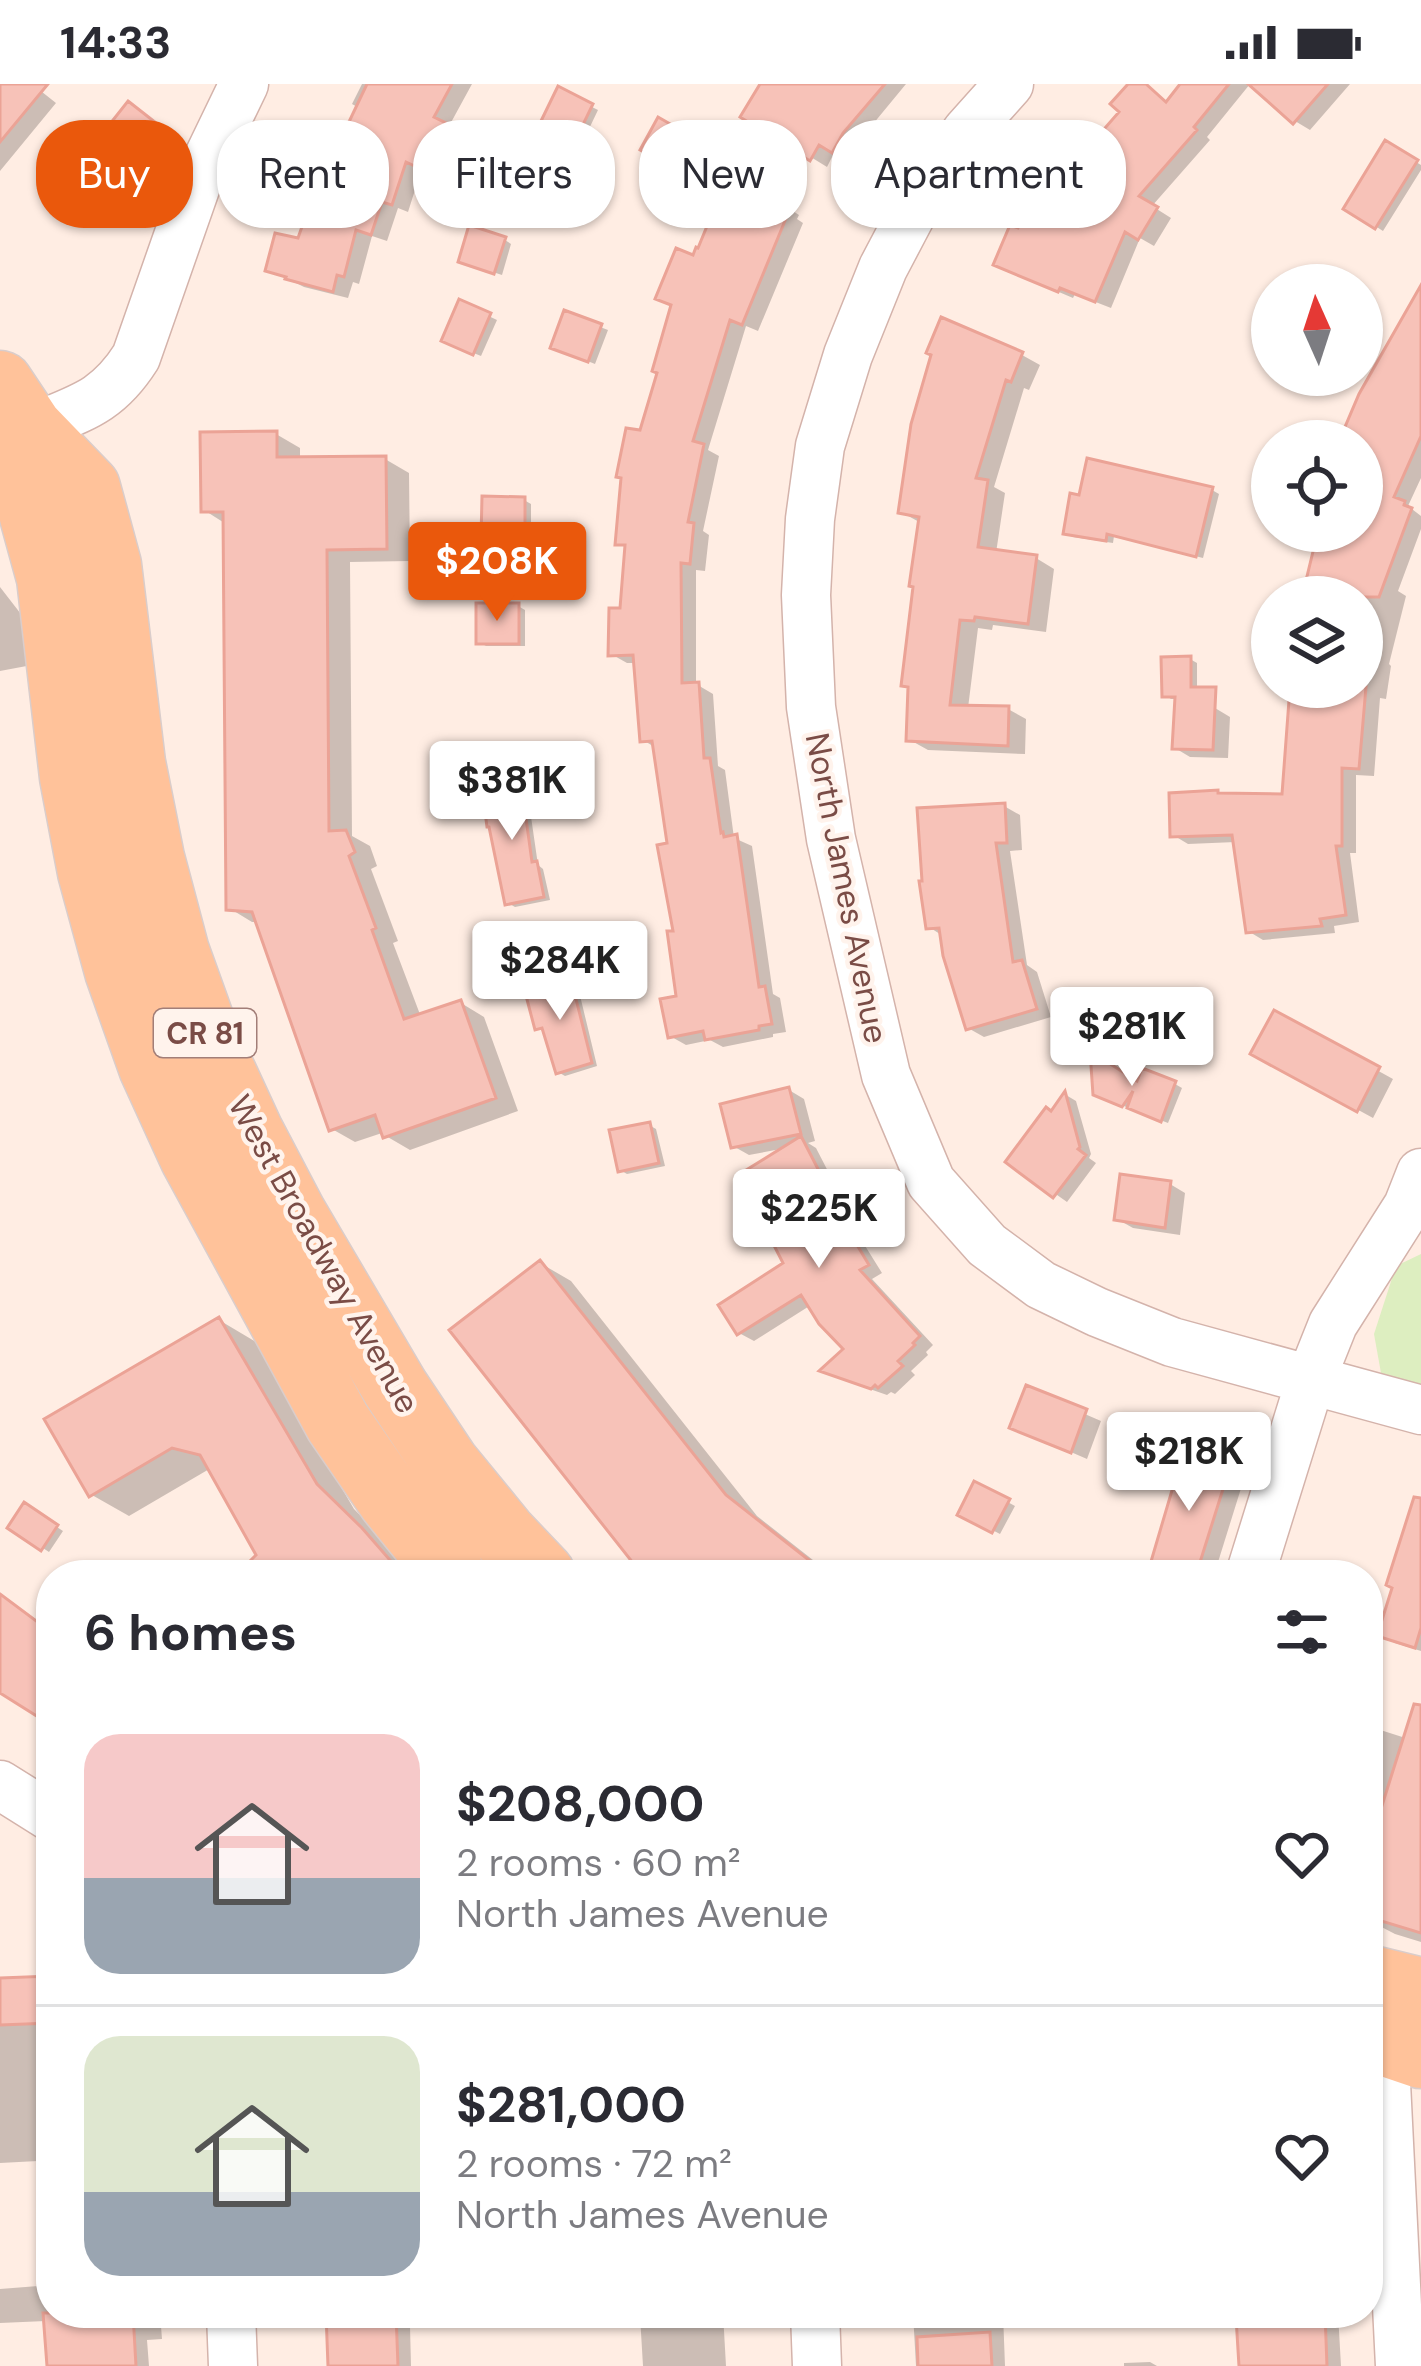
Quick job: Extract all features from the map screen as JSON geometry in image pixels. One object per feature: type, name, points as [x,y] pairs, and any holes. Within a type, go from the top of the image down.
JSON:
[{"type":"main road","name":"West Broadway Avenue","points":[[15,406],[30,505],[50,578],[83,834],[118,971],[145,1048],[193,1157],[338,1423],[440,1560]]},
{"type":"main road","name":"West Broadway Avenue","points":[[15,406],[87,488],[108,565],[132,763],[151,858],[176,952],[208,1041],[293,1214],[396,1389],[446,1464],[528,1560]]},
{"type":"main road","points":[[1383,2003],[1401,2033]]},
{"type":"street","points":[[15,406],[103,398],[122,379],[136,356],[199,177],[244,84]]},
{"type":"street","name":"North James Avenue","points":[[1009,84],[924,190],[883,268],[848,355],[820,446],[810,519],[806,596],[811,707],[831,839],[886,1075],[932,1182],[987,1245],[1041,1285],[1172,1342],[1421,1410]]},
{"type":"street","points":[[1255,1560],[1333,1324],[1417,1196]]},
{"type":"street","points":[[0,1785],[36,1808]]},
{"type":"street","points":[[1400,2366],[1386,2083],[1401,2033]]},
{"type":"street","points":[[232,2328],[233,2366]]},
{"type":"street","points":[[816,2328],[817,2366]]},
{"type":"green space","points":[[1421,1254],[1421,1385],[1381,1373],[1374,1334],[1396,1266]]},
{"type":"building","points":[[0,84],[48,84],[0,142]]},
{"type":"building","points":[[367,84],[452,84],[434,117],[440,120],[413,120],[413,165],[406,162],[392,205],[389,120],[350,120]]},
{"type":"building","points":[[760,84],[885,84],[854,120],[831,120],[831,152],[819,145],[810,161],[807,120],[740,117]]},
{"type":"building","points":[[1128,84],[1146,84],[1166,102],[1180,84],[1229,84],[1194,127],[1197,130],[1139,196],[1158,207],[1138,240],[1125,232],[1095,302],[993,265],[1009,228],[1126,228],[1126,120],[1112,120],[1119,112],[1110,104]]},
{"type":"building","points":[[1248,84],[1328,84],[1293,124]]},
{"type":"building","points":[[558,86],[593,104],[585,120],[541,120]]},
{"type":"building","points":[[128,101],[152,120],[113,120]]},
{"type":"building","points":[[1385,140],[1418,160],[1375,229],[1343,209]]},
{"type":"building","points":[[302,228],[373,228],[371,235],[356,230],[344,277],[337,275],[333,292],[265,271],[275,233],[298,238]]},
{"type":"building","points":[[468,228],[506,237],[494,274],[458,262]]},
{"type":"building","points":[[706,228],[782,228],[742,325],[730,320],[693,441],[704,444],[688,522],[694,523],[690,564],[681,563],[682,683],[699,682],[704,758],[710,758],[721,833],[724,837],[737,834],[759,987],[765,986],[772,1024],[705,1040],[703,1031],[668,1038],[660,999],[676,996],[667,931],[673,931],[657,845],[667,843],[652,741],[640,742],[633,655],[608,656],[609,608],[620,608],[625,545],[615,545],[621,478],[616,477],[626,428],[640,430],[657,373],[652,371],[671,305],[655,299],[676,248],[693,255]]},
{"type":"building","points":[[1421,285],[1421,436],[1394,497],[1412,508],[1383,586],[1383,576],[1307,576],[1313,552],[1383,552],[1383,420],[1348,420],[1358,396],[1383,396],[1383,352]]},
{"type":"building","points":[[459,299],[491,313],[473,355],[441,341]]},
{"type":"building","points":[[564,310],[602,324],[588,362],[550,348]]},
{"type":"building","points":[[941,317],[1023,352],[1011,382],[1006,380],[976,478],[988,480],[978,547],[1037,555],[1028,624],[975,617],[974,621],[960,620],[950,705],[1009,706],[1008,746],[906,741],[908,687],[901,686],[919,517],[898,513],[911,424],[931,355],[926,353]]},
{"type":"building","points":[[277,431],[277,457],[386,456],[387,549],[327,550],[329,831],[346,830],[355,852],[349,856],[404,1019],[461,1000],[496,1098],[383,1138],[375,1115],[329,1131],[252,912],[226,910],[223,512],[201,512],[200,432]]},
{"type":"building","points":[[1087,458],[1213,487],[1196,557],[1107,534],[1106,541],[1063,534],[1070,493],[1079,495]]},
{"type":"building","points":[[482,496],[525,497],[525,540],[481,539]]},
{"type":"building","points":[[476,603],[519,603],[519,644],[476,644]]},
{"type":"building","points":[[1191,656],[1191,687],[1216,687],[1213,750],[1172,749],[1175,697],[1162,697],[1161,657]]},
{"type":"building","points":[[1288,708],[1364,708],[1359,769],[1342,768],[1342,846],[1336,846],[1346,915],[1320,919],[1322,926],[1246,933],[1232,835],[1170,837],[1169,793],[1282,794]]},
{"type":"building","points":[[521,782],[532,862],[537,861],[544,897],[505,905],[482,788]]},
{"type":"building","points":[[1005,803],[1007,843],[996,843],[1013,962],[1022,960],[1037,1009],[966,1030],[939,928],[926,929],[917,808]]},
{"type":"building","points":[[570,975],[592,1063],[556,1074],[542,1028],[535,1030],[524,988]]},
{"type":"building","points":[[1274,1010],[1380,1067],[1357,1112],[1250,1054]]},
{"type":"building","points":[[1090,1051],[1137,1081],[1142,1068],[1176,1081],[1161,1122],[1127,1108],[1133,1091],[1122,1107],[1093,1095]]},
{"type":"building","points":[[789,1087],[801,1134],[731,1148],[720,1104]]},
{"type":"building","points":[[1065,1091],[1078,1149],[1086,1155],[1053,1198],[1005,1162],[1046,1107],[1051,1111]]},
{"type":"building","points":[[650,1122],[659,1163],[618,1172],[609,1130]]},
{"type":"building","points":[[801,1136],[832,1203],[869,1265],[860,1270],[920,1336],[898,1361],[903,1366],[878,1388],[819,1371],[843,1349],[801,1295],[737,1335],[718,1305],[783,1263],[738,1175]]},
{"type":"building","points":[[1120,1174],[1171,1181],[1165,1228],[1114,1220]]},
{"type":"building","points":[[540,1260],[726,1495],[809,1560],[631,1560],[449,1330]]},
{"type":"building","points":[[219,1317],[317,1484],[390,1560],[251,1560],[256,1555],[200,1455],[172,1448],[89,1497],[44,1419]]},
{"type":"building","points":[[1026,1385],[1087,1409],[1071,1453],[1009,1428]]},
{"type":"building","points":[[1186,1443],[1216,1452],[1212,1465],[1229,1470],[1201,1560],[1151,1560]]},
{"type":"building","points":[[974,1481],[1010,1499],[992,1533],[957,1515]]},
{"type":"building","points":[[1414,1497],[1421,1498],[1421,1628],[1415,1648],[1383,1638],[1383,1617],[1392,1588],[1386,1585]]},
{"type":"building","points":[[24,1502],[58,1525],[41,1551],[7,1528]]},
{"type":"building","points":[[0,1594],[36,1621],[36,1716],[0,1693]]},
{"type":"building","points":[[1414,1704],[1421,1705],[1421,1933],[1383,1922],[1383,1802]]},
{"type":"building","points":[[36,1977],[36,2024],[0,2025],[0,1978]]},
{"type":"building","points":[[44,2328],[134,2328],[136,2366],[47,2366]]},
{"type":"building","points":[[327,2328],[397,2328],[398,2366],[328,2366]]},
{"type":"building","points":[[1237,2328],[1326,2328],[1327,2366],[1239,2366]]},
{"type":"building","points":[[990,2332],[992,2366],[918,2366],[917,2337]]}]
